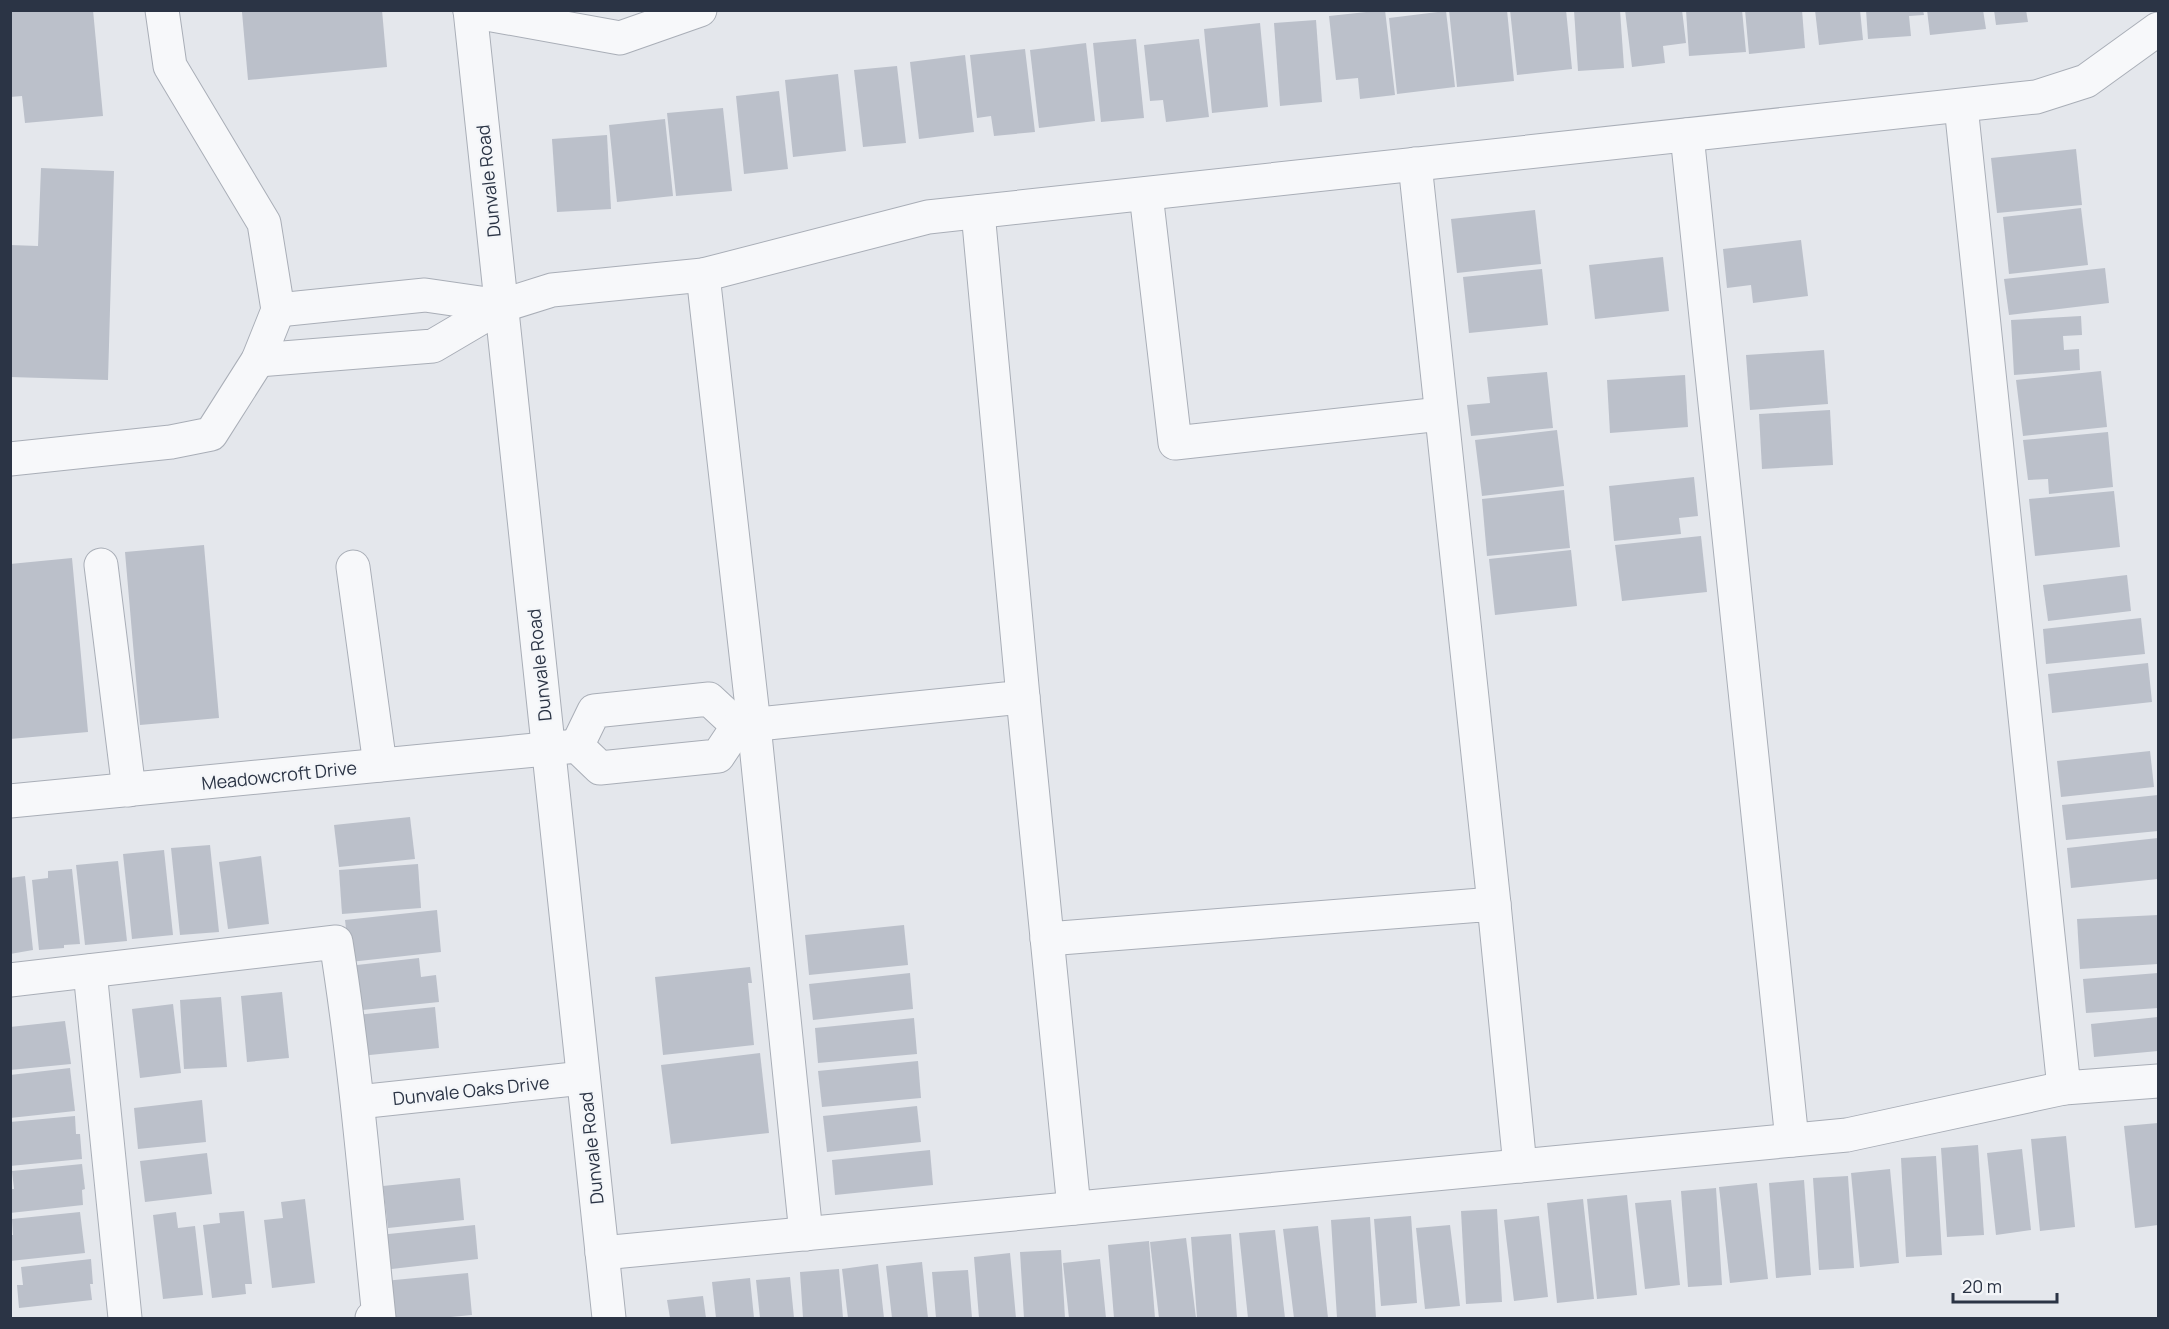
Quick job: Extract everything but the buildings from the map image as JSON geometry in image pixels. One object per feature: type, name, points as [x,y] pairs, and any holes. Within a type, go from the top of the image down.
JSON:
[{"type":"street","points":[[10,459],[171,442],[211,434],[258,360],[278,310],[264,223],[170,66],[162,10]]},
{"type":"street","points":[[470,11],[620,38],[693,12]]},
{"type":"street","name":"Dunvale Road","points":[[470,11],[501,306],[563,748],[584,1077],[609,1318]]},
{"type":"street","points":[[258,360],[433,346],[501,306],[552,290],[703,275],[928,217],[2036,97],[2086,81],[2158,29]]},
{"type":"street","points":[[1961,106],[2064,1088]]},
{"type":"street","points":[[1687,135],[1792,1140]]},
{"type":"street","points":[[1415,164],[1520,1166]]},
{"type":"street","points":[[1146,194],[1175,443],[1442,414]]},
{"type":"street","points":[[978,212],[1074,1209]]},
{"type":"street","points":[[703,275],[746,725],[806,1234]]},
{"type":"street","points":[[278,310],[425,295],[501,306]]},
{"type":"street","points":[[101,565],[129,790]]},
{"type":"street","points":[[353,567],[380,765]]},
{"type":"street","points":[[746,725],[718,756],[600,768],[563,748],[594,711],[709,699],[746,725],[1023,697]]},
{"type":"street","name":"Meadowcroft Drive","points":[[10,801],[563,748]]},
{"type":"street","points":[[1047,939],[1494,904]]},
{"type":"street","points":[[10,980],[336,942],[358,1102],[379,1318],[372,1318]]},
{"type":"street","points":[[90,971],[125,1318]]},
{"type":"street","name":"Dunvale Oaks Drive","points":[[358,1102],[584,1077]]},
{"type":"street","points":[[602,1253],[1847,1135],[2064,1088],[2158,1081]]}]
